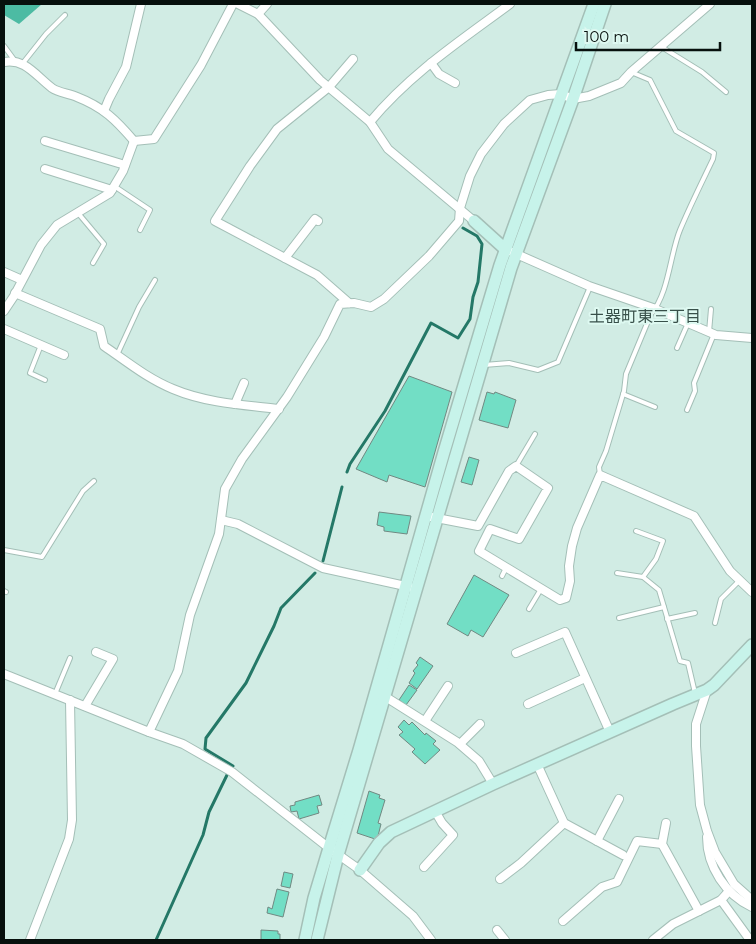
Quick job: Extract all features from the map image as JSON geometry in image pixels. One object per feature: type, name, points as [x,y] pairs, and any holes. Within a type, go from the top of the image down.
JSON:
[{"type":"street","points":[[104,111],[126,67],[141,4]]},
{"type":"street","points":[[134,141],[154,139],[200,64],[233,4]]},
{"type":"street","points":[[238,4],[258,14],[320,80],[370,122],[388,149],[460,208],[506,249],[590,286],[656,309],[712,333],[752,338]]},
{"type":"street","points":[[258,14],[267,4]]},
{"type":"street","points":[[370,122],[386,104],[431,62],[510,4]]},
{"type":"street","points":[[304,940],[314,898],[333,851],[412,588],[506,249],[594,4]]},
{"type":"street","points":[[432,517],[517,254],[605,4]]},
{"type":"street","points":[[149,732],[178,671],[190,615],[219,534],[225,489],[242,459],[279,409],[324,337],[340,304],[371,307],[384,299],[429,256],[459,221],[460,208],[470,176],[480,154],[504,124],[530,100],[561,94],[573,99],[602,92],[621,83],[660,46],[710,4]]},
{"type":"street","points":[[349,304],[317,275],[216,221],[250,166],[277,129],[329,87],[353,59]]},
{"type":"street","points":[[4,62],[19,62],[54,89],[77,97],[104,111],[134,141]]},
{"type":"street","points":[[431,62],[439,74],[455,83]]},
{"type":"street","points":[[45,141],[125,165]]},
{"type":"street","points":[[4,311],[41,246],[57,225],[110,194],[125,165],[134,141]]},
{"type":"street","points":[[45,169],[113,188]]},
{"type":"street","points":[[284,258],[315,219],[318,221]]},
{"type":"street","points":[[4,272],[22,280]]},
{"type":"street","points":[[15,294],[100,329],[104,346],[173,390],[210,400],[279,409]]},
{"type":"street","points":[[4,328],[64,355]]},
{"type":"street","points":[[235,404],[244,383]]},
{"type":"street","points":[[432,517],[490,529],[519,539],[548,488],[516,466],[509,471],[478,526]]},
{"type":"street","points":[[490,529],[479,551],[560,600],[566,598],[570,581],[568,566],[572,546],[577,528],[600,475],[694,516],[730,571],[752,592]]},
{"type":"street","points":[[221,520],[238,524],[324,568],[412,588]]},
{"type":"street","points":[[516,653],[565,632],[610,732]]},
{"type":"street","points":[[360,870],[379,843],[391,832],[537,764],[707,690],[714,685],[752,644]]},
{"type":"street","points":[[84,706],[113,659],[96,652]]},
{"type":"street","points":[[4,674],[149,732],[184,744],[215,761],[360,870],[413,916],[431,940]]},
{"type":"street","points":[[528,704],[585,678]]},
{"type":"street","points":[[425,721],[448,686]]},
{"type":"street","points":[[707,690],[696,724],[700,805],[715,852],[734,884],[752,900]]},
{"type":"street","points":[[380,693],[460,744],[479,761],[493,784]]},
{"type":"street","points":[[30,940],[69,839],[72,820],[70,700]]},
{"type":"street","points":[[460,744],[480,724]]},
{"type":"street","points":[[537,764],[564,822],[623,855]]},
{"type":"street","points":[[597,841],[619,799]]},
{"type":"street","points":[[424,868],[452,835],[435,811]]},
{"type":"street","points":[[500,879],[521,863],[564,822]]},
{"type":"street","points":[[666,823],[662,844],[698,912]]},
{"type":"street","points":[[707,831],[707,846],[714,868],[722,884],[733,896],[752,907]]},
{"type":"street","points":[[563,921],[602,887],[617,882],[637,841],[662,844]]},
{"type":"street","points":[[317,940],[333,851]]},
{"type":"street","points":[[653,940],[673,924],[721,900],[729,891]]},
{"type":"street","points":[[721,900],[750,940]]},
{"type":"street","points":[[497,930],[506,940]]},
{"type":"lane","points":[[4,46],[19,62],[65,15]]},
{"type":"lane","points":[[660,46],[702,72],[726,92]]},
{"type":"lane","points":[[600,475],[599,467],[606,451],[623,394],[626,374],[651,314],[656,309],[679,231],[714,159],[714,153],[676,131],[650,80],[631,72]]},
{"type":"lane","points":[[113,188],[150,210],[140,230]]},
{"type":"lane","points":[[78,213],[104,244],[93,263]]},
{"type":"lane","points":[[117,355],[139,307],[155,280]]},
{"type":"lane","points":[[482,365],[509,364],[538,370],[558,362],[590,286]]},
{"type":"lane","points":[[687,410],[694,391],[694,383],[712,333],[711,309]]},
{"type":"lane","points":[[677,348],[688,322]]},
{"type":"lane","points":[[42,345],[30,373],[44,380]]},
{"type":"lane","points":[[623,394],[655,407]]},
{"type":"lane","points":[[516,466],[535,434]]},
{"type":"lane","points":[[4,550],[42,557],[83,492],[94,481]]},
{"type":"lane","points":[[636,531],[663,541],[656,559],[643,577]]},
{"type":"lane","points":[[502,576],[506,568]]},
{"type":"lane","points":[[617,573],[643,577],[659,590],[680,661],[688,663],[696,695]]},
{"type":"lane","points":[[715,623],[721,599],[739,581]]},
{"type":"lane","points":[[529,609],[541,589]]},
{"type":"lane","points":[[619,618],[664,607]]},
{"type":"lane","points":[[668,619],[695,613]]},
{"type":"lane","points":[[55,694],[70,658]]},
{"type":"lane","points":[[59,664],[66,667]]},
{"type":"green space","points":[[4,4],[42,4],[19,24],[4,15]]},
{"type":"building","points":[[409,376],[452,392],[425,487],[389,475],[387,482],[356,469]]},
{"type":"building","points":[[487,392],[494,394],[495,392],[516,400],[508,428],[479,420]]},
{"type":"building","points":[[469,457],[479,460],[472,485],[461,482]]},
{"type":"building","points":[[379,512],[411,516],[407,534],[384,531],[384,527],[377,525]]},
{"type":"building","points":[[474,575],[509,595],[483,637],[471,630],[468,636],[447,624]]},
{"type":"building","points":[[420,657],[433,666],[417,689],[409,683],[415,673],[413,671],[418,665],[416,663]]},
{"type":"building","points":[[409,685],[417,690],[406,705],[399,700]]},
{"type":"building","points":[[404,720],[409,725],[412,722],[425,735],[426,733],[436,741],[433,744],[440,750],[425,764],[412,752],[415,749],[399,735],[403,732],[398,727]]},
{"type":"building","points":[[369,791],[380,795],[379,798],[385,800],[378,823],[381,824],[378,836],[375,839],[357,833]]},
{"type":"building","points":[[319,795],[322,805],[317,806],[319,813],[299,819],[297,811],[291,812],[290,806],[295,805],[295,802]]},
{"type":"building","points":[[284,872],[293,874],[290,888],[281,886]]},
{"type":"building","points":[[277,889],[289,892],[283,917],[267,913],[268,907],[272,909]]},
{"type":"building","points":[[261,930],[278,931],[280,940],[261,940]]},
{"type":"waterway","points":[[347,472],[350,464],[385,411],[431,323],[458,338],[470,319],[473,297],[478,282],[482,244],[477,236],[463,228]]},
{"type":"waterway","points":[[323,561],[342,487]]},
{"type":"waterway","points":[[233,766],[205,749],[206,738],[246,683],[281,608],[315,573]]},
{"type":"waterway","points":[[156,940],[203,835],[209,812],[227,775]]},
{"type":"district","name":"土器町東三丁目","points":[[645,316]]}]
